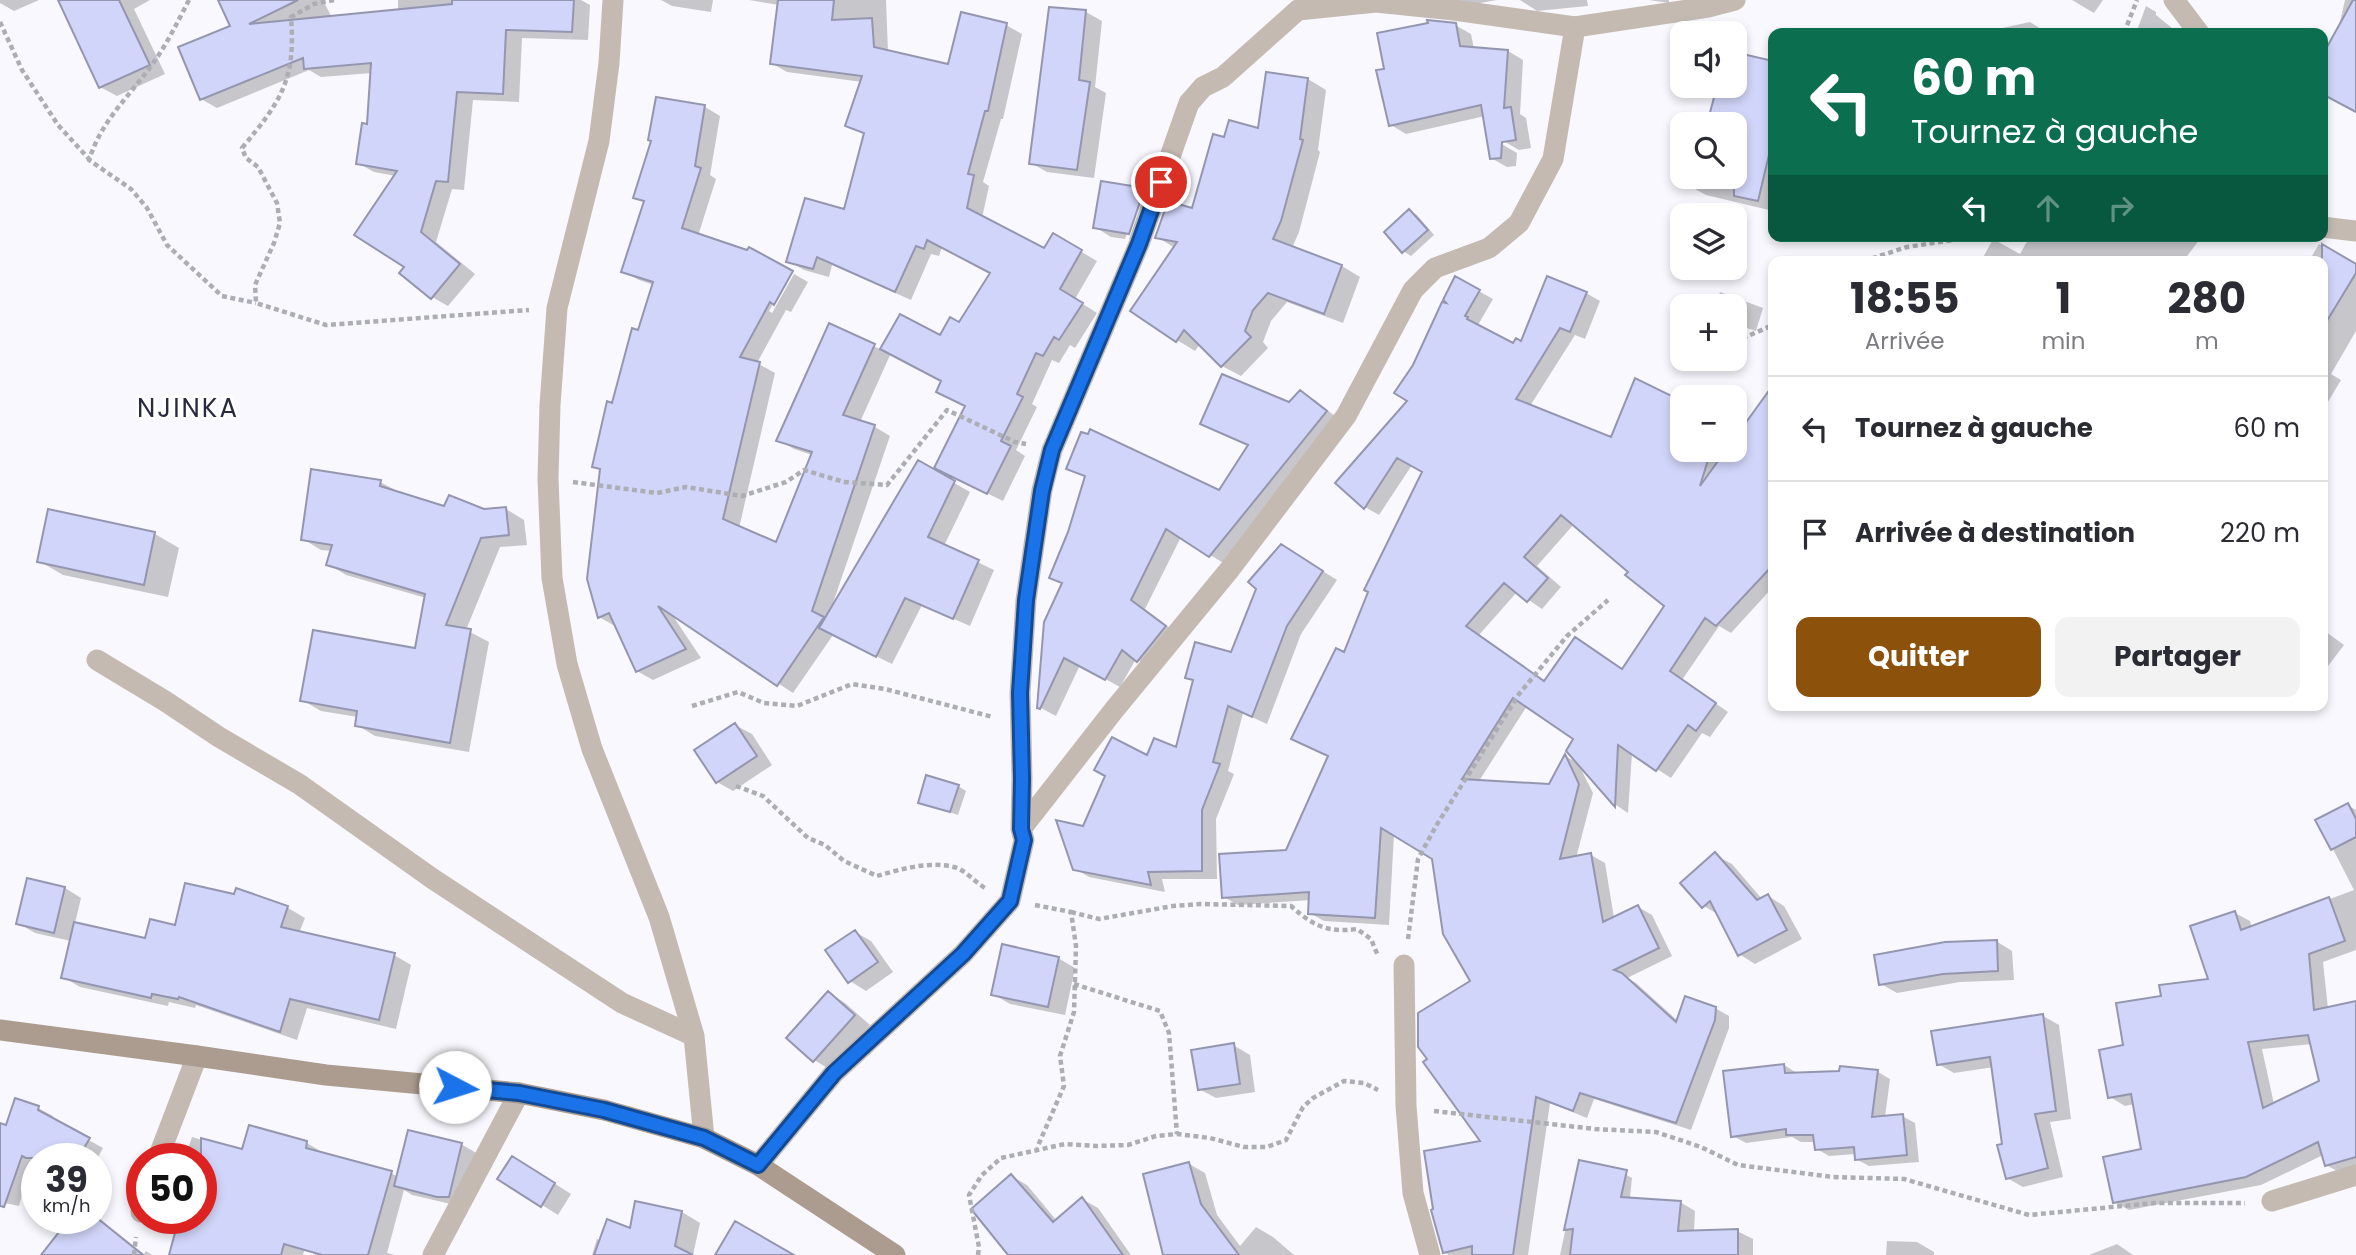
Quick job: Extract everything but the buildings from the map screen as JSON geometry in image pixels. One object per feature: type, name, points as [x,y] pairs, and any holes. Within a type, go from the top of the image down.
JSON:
[{"type":"main road","points":[[0,1030],[326,1075],[519,1093],[604,1110],[704,1138],[758,1165],[895,1255]]},
{"type":"street","points":[[613,0],[609,62],[599,141],[557,308],[548,479],[552,578],[567,664],[592,749],[659,917],[694,1036],[704,1138]]},
{"type":"street","points":[[758,1165],[834,1073],[963,954],[1010,901],[1024,840],[1021,829],[1020,693],[1026,600],[1042,491],[1052,450],[1139,244],[1189,103],[1203,87],[1223,77],[1298,10],[1376,2],[1454,9],[1575,27],[1708,7],[1735,0]]},
{"type":"street","points":[[2174,0],[2195,28]]},
{"type":"street","points":[[1021,829],[1114,709],[1230,569],[1346,416],[1413,290],[1434,268],[1489,248],[1519,223],[1553,159],[1575,27]]},
{"type":"street","points":[[2328,228],[2356,231]]},
{"type":"street","points":[[97,660],[299,784],[433,879],[622,1003],[694,1036]]},
{"type":"street","points":[[1404,965],[1406,1107],[1413,1193],[1430,1255]]},
{"type":"street","points":[[164,1143],[197,1056]]},
{"type":"street","points":[[433,1255],[519,1093]]},
{"type":"street","points":[[2272,1202],[2356,1175]]},
{"type":"path","points":[[89,160],[97,138],[168,41],[188,0]]},
{"type":"path","points":[[256,303],[255,285],[280,223],[277,202],[258,167],[246,158],[242,148],[270,112],[291,70],[291,17],[314,4],[334,0]]},
{"type":"path","points":[[2126,28],[2137,0]]},
{"type":"path","points":[[0,22],[22,70],[58,124],[89,160],[131,189],[146,208],[167,246],[222,296],[256,303],[326,326],[557,308]]},
{"type":"path","points":[[1879,256],[1907,247],[1940,242]]},
{"type":"path","points":[[1747,337],[1768,327]]},
{"type":"path","points":[[548,479],[657,493],[686,487],[742,496],[786,482],[804,470],[844,482],[887,485],[947,410],[1015,442],[1052,450]]},
{"type":"path","points":[[736,786],[763,796],[808,838],[825,845],[844,861],[877,876],[941,865],[959,869],[977,884],[1010,901],[1099,919],[1201,904],[1291,906],[1310,923],[1339,932],[1357,929],[1371,939],[1378,957],[1404,965],[1418,859],[1519,694],[1566,636],[1608,600]]},
{"type":"path","points":[[692,706],[738,692],[764,702],[797,706],[852,684],[885,688],[999,718]]},
{"type":"path","points":[[1036,1149],[1064,1086],[1060,1056],[1074,1012],[1076,946],[1072,912]]},
{"type":"path","points":[[1074,984],[1160,1011],[1170,1033],[1177,1134]]},
{"type":"path","points":[[978,1255],[979,1247],[969,1195],[982,1175],[1001,1158],[1065,1144],[1128,1145],[1156,1136],[1177,1134],[1210,1138],[1244,1147],[1267,1147],[1286,1140],[1303,1107],[1313,1098],[1344,1081],[1364,1083],[1406,1107],[1595,1129],[1656,1132],[1702,1147],[1738,1165],[1833,1177],[1904,1179],[2029,1215],[2154,1203],[2272,1202]]},
{"type":"district","name":"NJINKA","points":[[188,408]]},
{"type":"route","points":[[455,1087],[519,1093],[604,1110],[704,1138],[758,1165],[834,1073],[963,954],[1010,901],[1024,840],[1021,829],[1020,693],[1026,600],[1042,491],[1052,450],[1139,244],[1161,182]]}]
